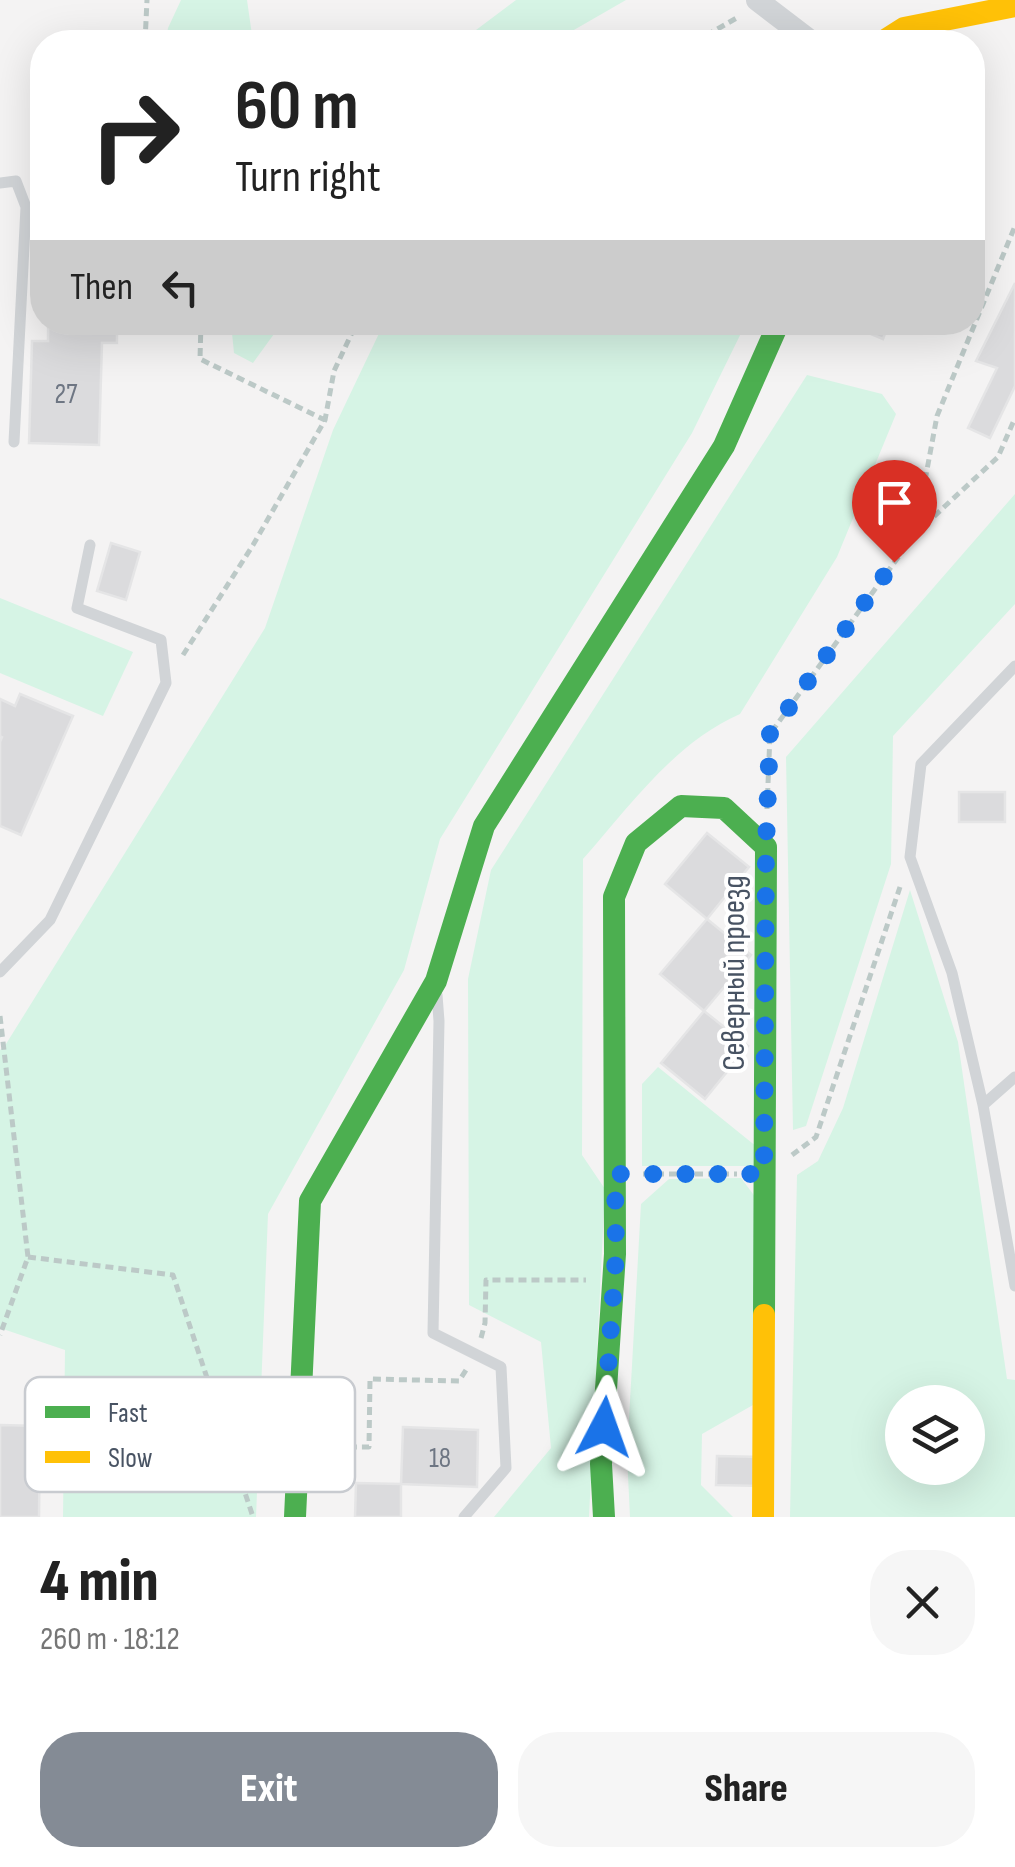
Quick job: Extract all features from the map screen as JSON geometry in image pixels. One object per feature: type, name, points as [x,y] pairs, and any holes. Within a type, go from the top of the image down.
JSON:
[{"type":"street","points":[[760,2],[796,30]]},
{"type":"street","points":[[901,30],[1015,6]]},
{"type":"street","points":[[302,1377],[310,1202],[436,981],[484,826],[724,446],[773,335]]},
{"type":"street","name":"Северный проезд","points":[[604,1517],[602,1464],[614,1280],[614,898],[636,843],[681,806],[724,808],[766,847],[763,1517]]},
{"type":"street","points":[[295,1517],[296,1492]]},
{"type":"lane","points":[[0,183],[16,181],[26,207],[14,442]]},
{"type":"lane","points":[[0,972],[50,920],[166,683],[161,640],[77,608],[90,545]]},
{"type":"lane","points":[[1015,666],[921,764],[910,857],[952,973],[983,1105],[1015,1286]]},
{"type":"lane","points":[[436,981],[440,1022],[433,1332],[501,1367],[506,1468],[464,1517]]},
{"type":"lane","points":[[983,1105],[1015,1077]]},
{"type":"path","points":[[146,30],[147,0]]},
{"type":"path","points":[[714,30],[760,2]]},
{"type":"path","points":[[985,299],[1015,226]]},
{"type":"path","points":[[201,335],[200,359],[324,420]]},
{"type":"path","points":[[166,683],[254,545],[324,420],[334,371],[350,335]]},
{"type":"path","points":[[915,534],[937,416],[970,335]]},
{"type":"path","points":[[766,847],[770,734],[915,534],[998,456],[1015,418]]},
{"type":"path","points":[[615,1174],[764,1174],[816,1138],[910,857]]},
{"type":"path","points":[[0,1016],[28,1257],[0,1335]]},
{"type":"path","points":[[28,1257],[174,1275],[207,1377]]},
{"type":"path","points":[[485,1323],[486,1280],[614,1280]]},
{"type":"path","points":[[355,1447],[368,1447],[370,1379],[459,1381],[477,1355]]},
{"type":"path","points":[[245,1492],[253,1517]]},
{"type":"green space","points":[[181,0],[247,0],[251,30],[168,28]]},
{"type":"green space","points":[[516,0],[626,0],[574,30],[476,30]]},
{"type":"green space","points":[[232,335],[273,335],[253,363],[234,353]]},
{"type":"green space","points":[[378,335],[740,335],[692,433],[440,839],[404,970],[268,1214],[262,1377],[65,1377],[65,1350],[0,1328],[0,1050],[265,628],[333,430]]},
{"type":"green space","points":[[807,375],[882,394],[896,414],[837,557],[740,714],[694,741],[674,759],[583,859],[582,1155],[605,1189],[589,1517],[494,1517],[551,1448],[541,1342],[469,1305],[468,979],[491,870]]},
{"type":"green space","points":[[1015,494],[1015,604],[893,736],[891,864],[806,1126],[793,1130],[786,757]]},
{"type":"green space","points":[[0,598],[133,652],[103,716],[0,673]]},
{"type":"green space","points":[[910,890],[958,1042],[1007,1379],[1015,1380],[1015,1517],[790,1517],[797,1175],[818,1161],[843,1108]]},
{"type":"green space","points":[[658,1067],[757,1147],[758,1166],[642,1166],[642,1084]]},
{"type":"green space","points":[[741,1178],[756,1198],[760,1401],[702,1434],[701,1485],[733,1517],[630,1517],[627,1455],[641,1204],[669,1179]]},
{"type":"green space","points":[[63,1492],[257,1492],[256,1517],[63,1517]]},
{"type":"building","points":[[1015,283],[1015,386],[990,438],[968,428],[997,368],[976,361]]},
{"type":"building","points":[[48,335],[117,335],[117,343],[102,343],[99,445],[29,443],[32,341],[48,341]]},
{"type":"building","points":[[111,543],[140,552],[126,600],[97,591]]},
{"type":"building","points":[[20,694],[73,716],[21,835],[0,826],[0,699],[15,706]]},
{"type":"building","points":[[959,792],[1005,792],[1005,822],[959,822]]},
{"type":"building","points":[[707,833],[749,867],[707,919],[665,884]]},
{"type":"building","points":[[707,919],[751,955],[704,1011],[660,974]]},
{"type":"building","points":[[704,1011],[748,1046],[705,1099],[661,1063]]},
{"type":"building","points":[[0,1425],[25,1426],[25,1492],[39,1492],[39,1517],[0,1517]]},
{"type":"building","points":[[403,1427],[478,1430],[477,1487],[401,1484]]},
{"type":"building","points":[[717,1456],[762,1457],[761,1486],[716,1485]]},
{"type":"building","points":[[356,1483],[401,1484],[401,1517],[355,1517]]},
{"type":"traffic: fast","points":[[302,1377],[310,1201],[436,981],[484,826],[724,446],[773,335]]},
{"type":"traffic: fast","points":[[604,1517],[601,1464],[615,1254],[614,897],[636,843],[681,806],[724,808],[766,847],[764,1315]]},
{"type":"traffic: fast","points":[[295,1517],[296,1492]]},
{"type":"traffic: slow","points":[[901,30],[1015,6]]},
{"type":"traffic: slow","points":[[763,1517],[764,1315]]},
{"type":"route","points":[[604,1427],[616,1254],[615,1174],[764,1174],[770,734],[894,562]]}]
